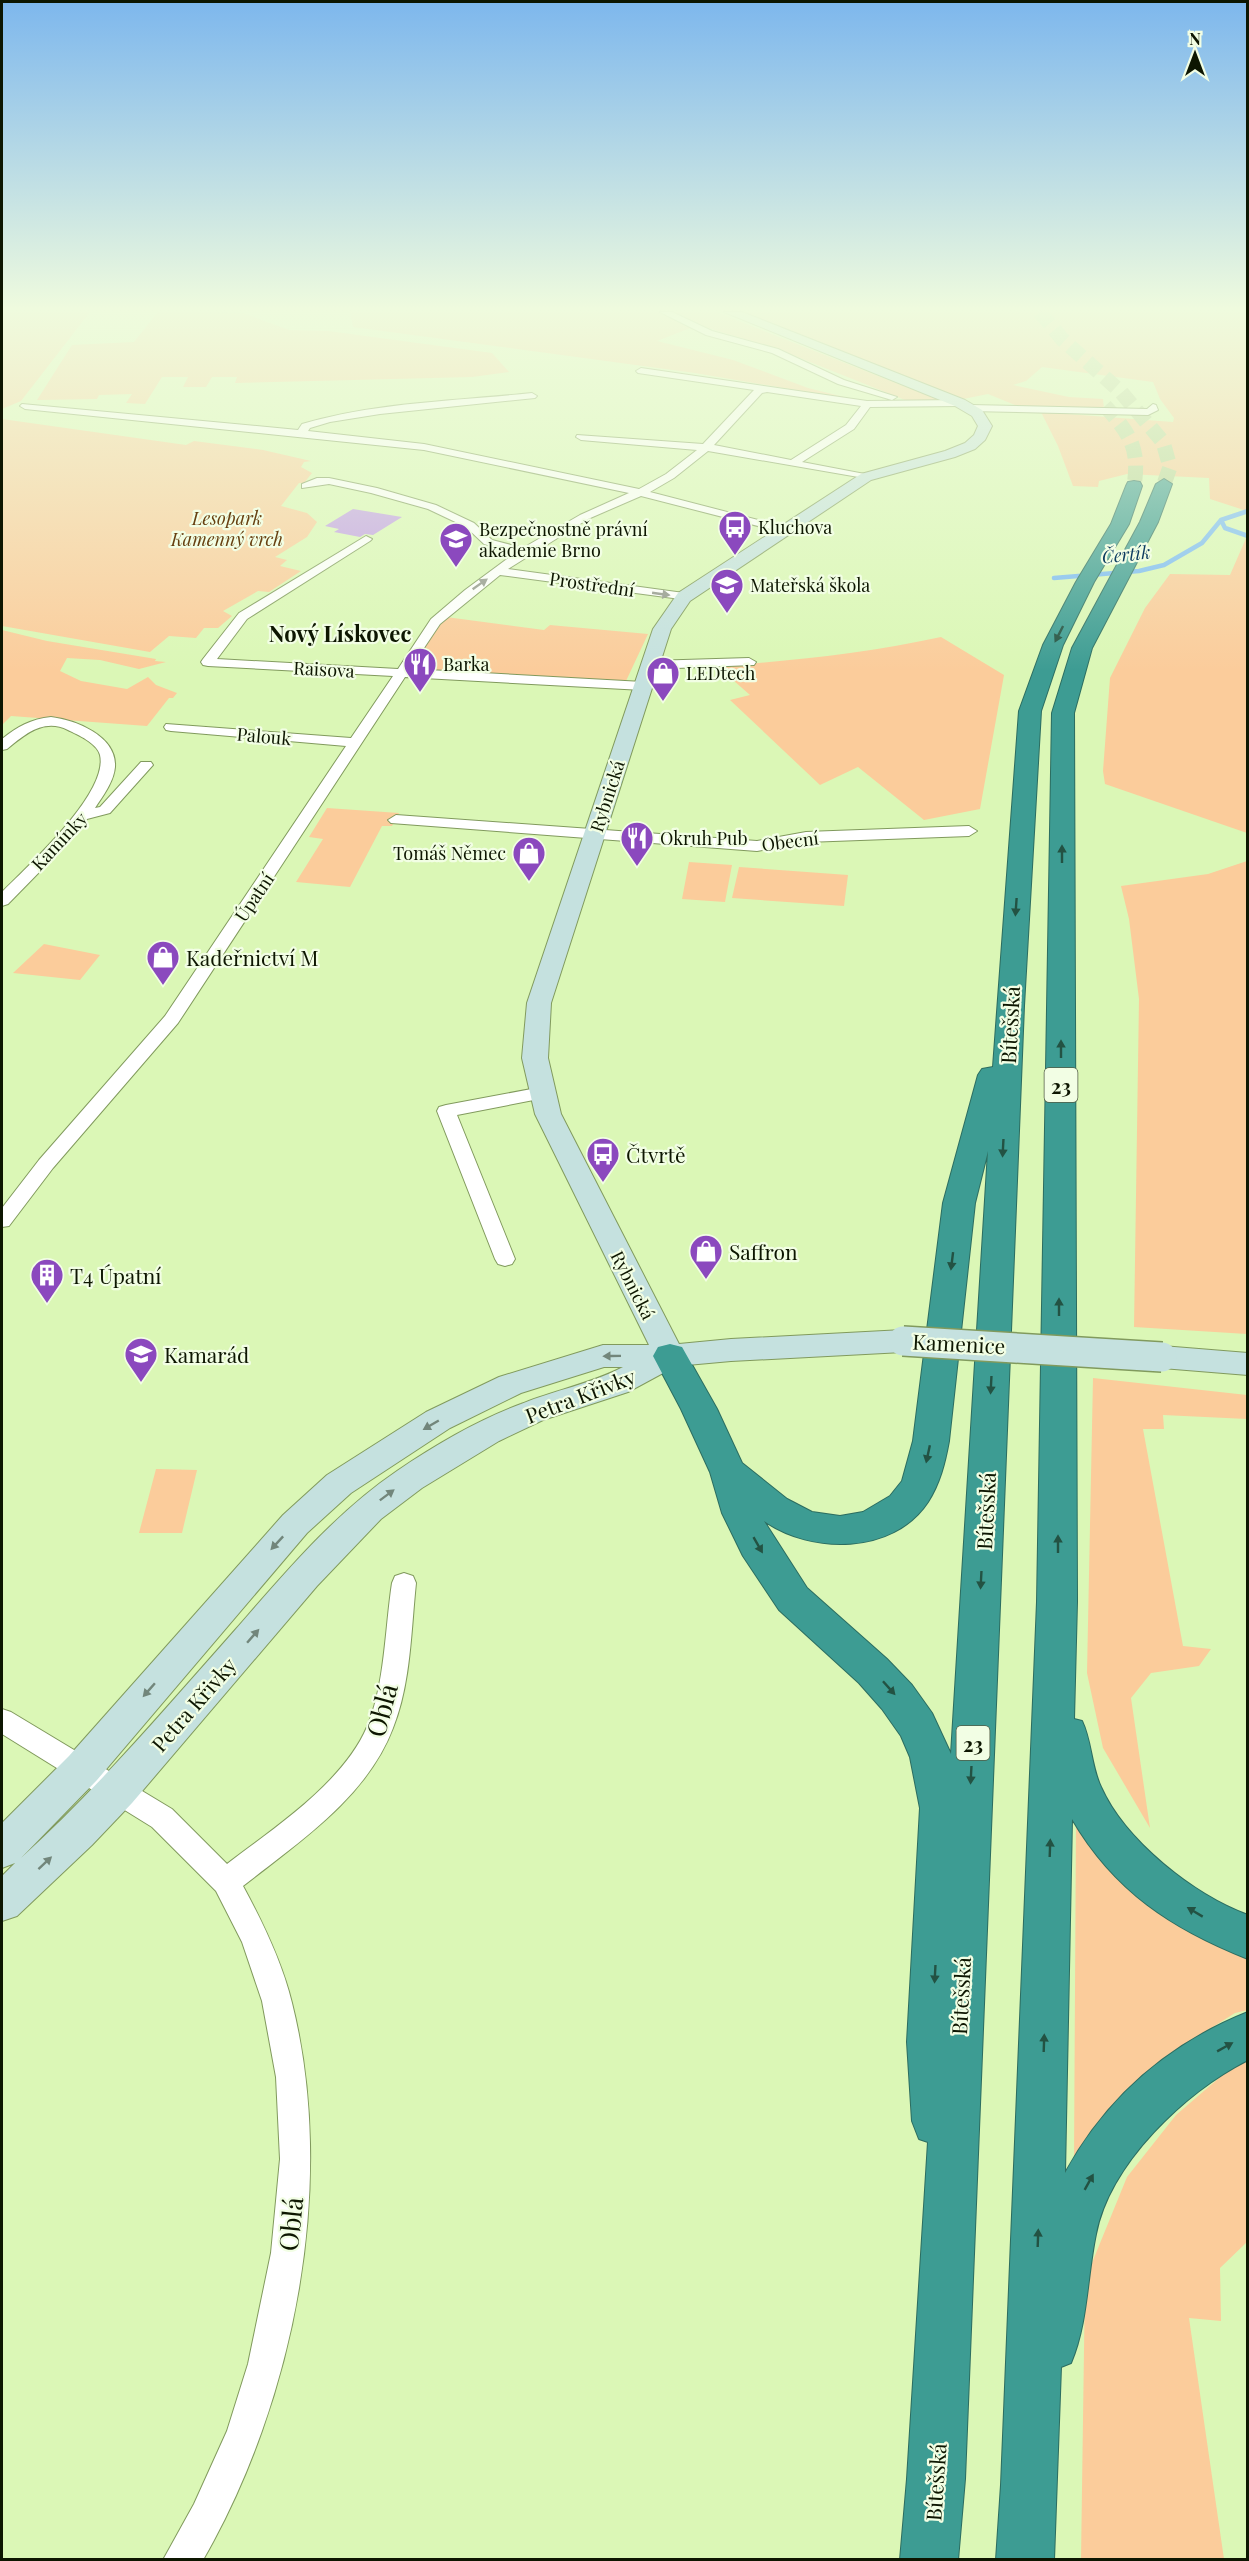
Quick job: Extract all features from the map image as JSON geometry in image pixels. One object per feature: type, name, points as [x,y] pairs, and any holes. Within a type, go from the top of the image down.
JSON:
[{"type":"highway","name":"23","points":[[1025,2559],[1030,2485],[1057,1602],[1063,713],[1082,648],[1149,522],[1164,484]]},
{"type":"highway","name":"Bítešská","points":[[929,2559],[936,2480],[1010,1006],[1030,711],[1053,645],[1085,582],[1120,524],[1134,486]]},
{"type":"highway","points":[[728,1472],[791,1520],[812,1527],[835,1530],[864,1527],[887,1517],[905,1504],[918,1486],[931,1441],[959,1203],[1010,1006]]},
{"type":"highway","points":[[670,1356],[699,1409],[728,1472],[741,1513],[757,1545],[783,1585],[810,1615],[873,1671],[897,1697],[917,1726],[931,1757],[942,1808],[931,2042],[947,2263]]},
{"type":"highway","points":[[1057,1602],[1070,1756],[1073,1772],[1093,1815],[1116,1844],[1172,1898],[1223,1928],[1248,1937]]},
{"type":"highway","points":[[1030,2485],[1065,2258],[1073,2216],[1084,2188],[1101,2159],[1146,2102],[1167,2084],[1204,2059],[1248,2035]]},
{"type":"street","points":[[279,432],[424,447],[638,492],[784,530]]},
{"type":"street","name":"Úpatní","points":[[2,1221],[46,1164],[172,1019],[435,622],[472,590],[526,553],[583,518],[670,476],[720,432]]},
{"type":"street","points":[[793,463],[843,432]]},
{"type":"street","name":"Rybnická","points":[[670,1356],[548,1114],[535,1058],[539,1003],[662,628],[684,597],[866,477],[950,454],[970,446],[982,432]]},
{"type":"street","points":[[581,437],[705,447],[866,477]]},
{"type":"street","points":[[306,486],[317,481],[329,481],[373,490],[432,507],[470,525],[488,542],[526,553]]},
{"type":"street","name":"Raisova","points":[[366,539],[243,616],[208,662],[401,673],[646,676],[749,662]]},
{"type":"street","name":"Prostřední","points":[[499,571],[684,597]]},
{"type":"street","name":"Kamínky","points":[[2,746],[34,723],[51,720],[70,726],[99,744],[108,755],[108,764],[98,792],[85,815],[2,902]]},
{"type":"street","name":"Palouk","points":[[171,727],[356,743]]},
{"type":"street","points":[[85,815],[105,810],[146,765]]},
{"type":"street","name":"Obecní","points":[[396,820],[757,846],[806,837],[969,831]]},
{"type":"street","points":[[505,1259],[446,1111],[542,1092]]},
{"type":"street","name":"Kamenice","points":[[670,1356],[731,1350],[903,1341],[1012,1346],[1248,1364]]},
{"type":"street","name":"Petra Křivky","points":[[2,1850],[82,1768],[272,1548],[310,1510],[361,1468],[438,1420],[510,1385],[603,1356],[670,1356]]},
{"type":"street","name":"Petra Křivky","points":[[2,1902],[78,1832],[118,1791],[321,1557],[369,1510],[390,1493],[450,1453],[508,1422],[557,1403],[617,1384],[670,1356]]},
{"type":"street","name":"Oblá","points":[[226,1882],[327,1798],[369,1750],[380,1726],[388,1695],[404,1583]]},
{"type":"street","points":[[2,1720],[82,1768]]},
{"type":"street","name":"Oblá","points":[[82,1768],[162,1818],[226,1882],[255,1938],[277,2001],[292,2077],[296,2159],[288,2253],[265,2364],[244,2434],[207,2517],[182,2559]]},
{"type":"green space","name":"Lesopark Kamenný vrch","points":[[2,432],[91,432],[186,445],[194,441],[263,450],[311,461],[304,462],[301,467],[312,473],[304,483],[299,483],[281,506],[307,513],[317,522],[307,537],[275,557],[287,560],[280,566],[301,571],[269,592],[258,591],[223,611],[232,616],[218,628],[204,628],[196,638],[169,636],[150,652],[2,626]]},
{"type":"green space","points":[[1051,432],[1247,432],[1247,511],[1210,499],[1209,478],[1127,474],[1099,481],[1098,487],[1073,486]]},
{"type":"green space","points":[[1247,536],[1247,833],[1105,784],[1103,771],[1110,678],[1145,608],[1170,574],[1230,575]]},
{"type":"green space","points":[[446,617],[544,630],[550,625],[648,634],[626,681],[412,669],[436,629]]},
{"type":"green space","points":[[2,630],[47,641],[166,662],[139,669],[100,660],[67,658],[60,671],[81,681],[127,689],[148,677],[156,685],[177,693],[173,698],[169,698],[147,726],[11,716],[2,725]]},
{"type":"green space","points":[[941,637],[1004,675],[980,809],[924,820],[858,767],[820,785],[730,700],[750,695],[717,666],[830,656]]},
{"type":"green space","points":[[327,808],[399,813],[392,826],[382,826],[350,887],[296,882],[323,839],[309,837]]},
{"type":"green space","points":[[1247,861],[1247,1334],[1134,1327],[1139,999],[1129,919],[1121,886],[1208,874]]},
{"type":"green space","points":[[689,862],[732,865],[725,902],[682,899]]},
{"type":"green space","points":[[739,867],[848,875],[844,906],[732,898]]},
{"type":"green space","points":[[44,944],[100,955],[80,980],[13,973]]},
{"type":"green space","points":[[1093,1378],[1247,1395],[1247,1419],[1163,1415],[1164,1429],[1143,1429],[1183,1646],[1211,1649],[1199,1666],[1151,1673],[1131,1698],[1150,1828],[1103,1748],[1087,1673]]},
{"type":"green space","points":[[156,1469],[197,1470],[182,1533],[139,1533]]},
{"type":"green space","points":[[1076,1819],[1156,1903],[1225,1950],[1247,1955],[1248,2010],[1235,2013],[1164,2058],[1074,2160]]},
{"type":"green space","points":[[1247,2054],[1247,2242],[1220,2268],[1221,2321],[1189,2318],[1224,2559],[1081,2560],[1085,2280],[1127,2177],[1176,2115]]},
{"type":"building","points":[[353,509],[402,517],[373,535],[365,534],[360,537],[334,532],[339,529],[325,526]]},
{"type":"waterway","name":"Čertík","points":[[1221,520],[1248,511]]},
{"type":"waterway","name":"Čertík","points":[[1054,578],[1139,571],[1164,565],[1202,543],[1221,520]]},
{"type":"waterway","name":"Čertík","points":[[1221,520],[1225,528],[1248,536]]},
{"type":"tunnel","points":[[1125,432],[1136,461],[1134,486]]},
{"type":"tunnel","points":[[1154,432],[1163,442],[1170,467],[1164,484]]},
{"type":"place","name":"Kluchova","points":[[735,556]]},
{"type":"place","name":"Bezpečnostně právní akademie Brno","points":[[456,568]]},
{"type":"place","name":"Mateřská škola","points":[[727,614]]},
{"type":"place","name":"Barka","points":[[420,693]]},
{"type":"place","name":"LEDtech","points":[[663,702]]},
{"type":"place","name":"Okruh Pub","points":[[637,867]]},
{"type":"place","name":"Tomáš Němec","points":[[529,882]]},
{"type":"place","name":"Kadeřnictví M","points":[[163,986]]},
{"type":"place","name":"Čtvrtě","points":[[603,1183]]},
{"type":"place","name":"Saffron","points":[[706,1280]]},
{"type":"place","name":"T4 Úpatní","points":[[47,1304]]},
{"type":"place","name":"Kamarád","points":[[141,1383]]},
{"type":"district","name":"Nový Lískovec","points":[[340,633]]}]
